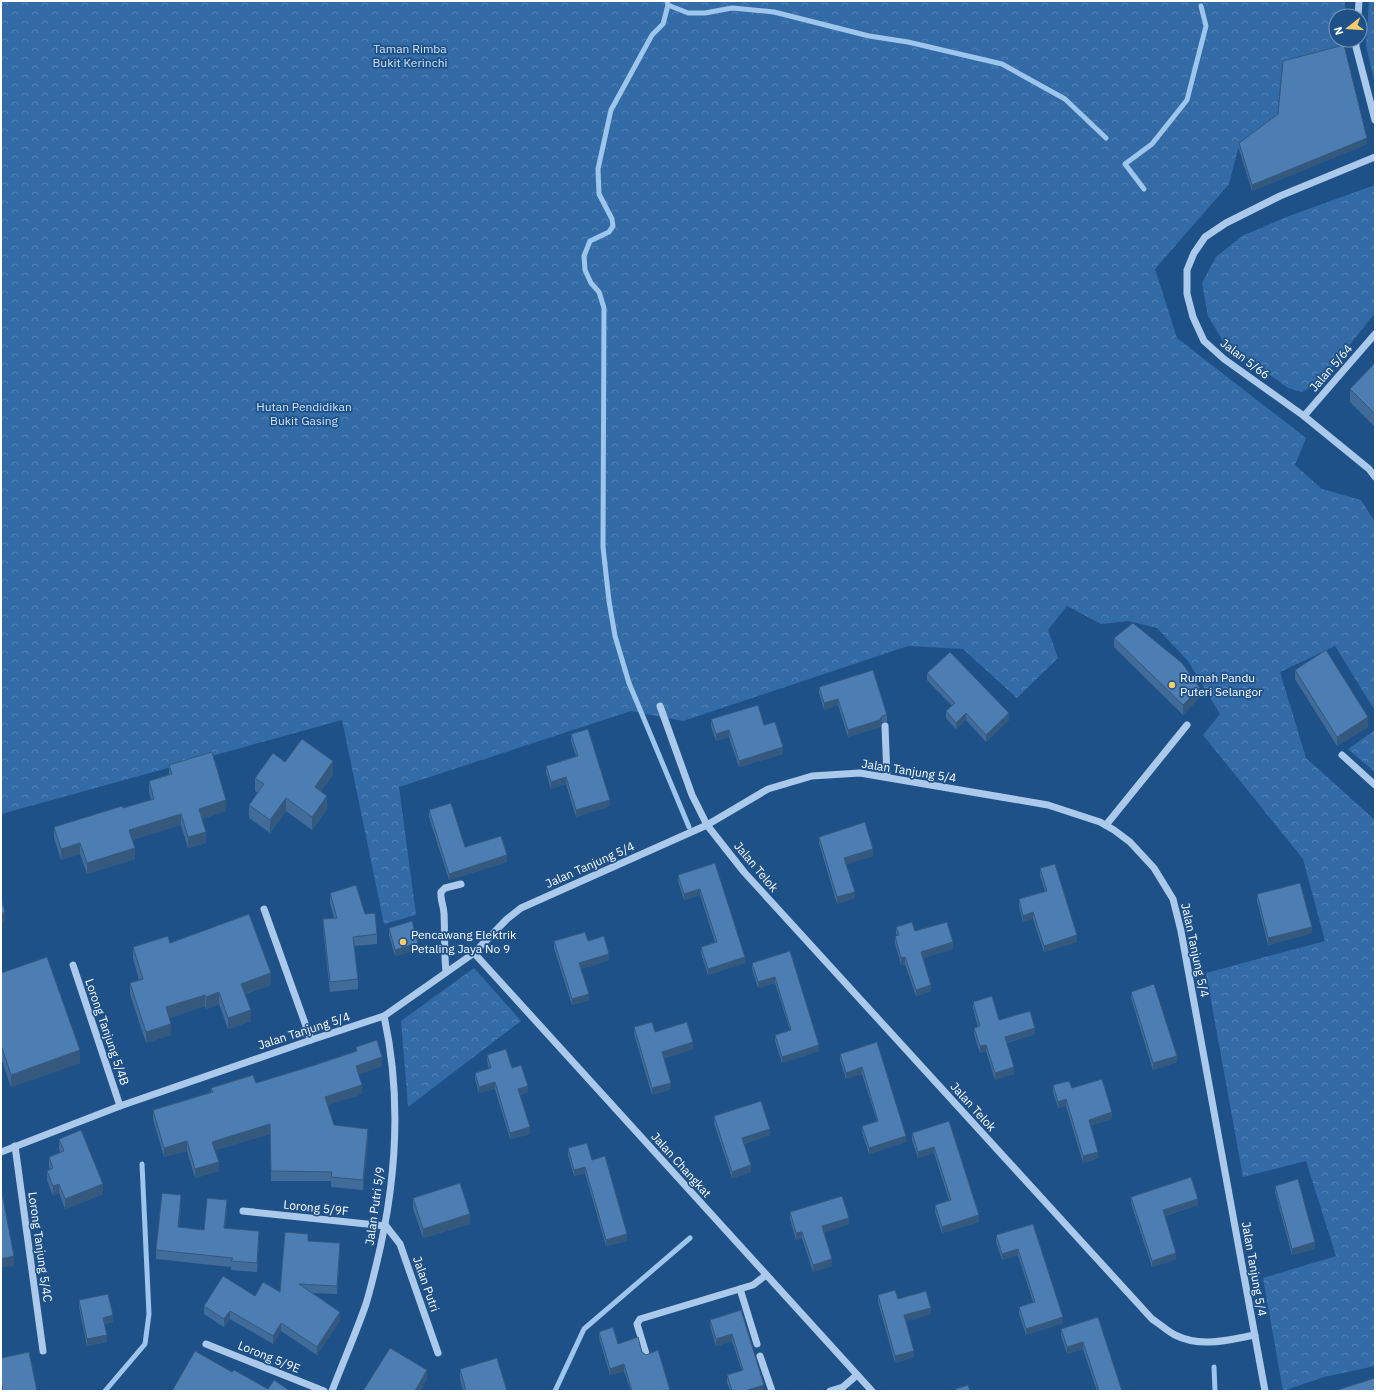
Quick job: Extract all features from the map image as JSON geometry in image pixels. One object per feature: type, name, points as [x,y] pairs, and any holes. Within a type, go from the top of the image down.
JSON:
[{"type":"street","points":[[1357,48],[1375,120]]},
{"type":"street","name":"Jalan 5/66","points":[[1375,157],[1280,196],[1226,223],[1205,237],[1194,253],[1187,270],[1187,294],[1193,317],[1204,341],[1224,359],[1304,416],[1369,469],[1375,477]]},
{"type":"street","name":"Jalan 5/64","points":[[1304,416],[1375,334]]},
{"type":"street","name":"Jalan Telok","points":[[660,706],[692,795],[707,825],[749,878],[1152,1319],[1174,1335],[1189,1341],[1206,1343],[1255,1335]]},
{"type":"street","points":[[1106,826],[1187,725]]},
{"type":"street","points":[[885,726],[887,777]]},
{"type":"street","points":[[1342,755],[1375,785]]},
{"type":"street","name":"Jalan Tanjung 5/4","points":[[1,1152],[120,1106],[384,1016],[474,953],[507,919],[521,908],[707,825],[768,789],[812,776],[860,773],[1048,805],[1106,826],[1130,842],[1154,868],[1173,899],[1182,931],[1265,1391]]},
{"type":"street","points":[[446,972],[443,948],[444,912],[440,899],[441,892],[445,888],[461,884]]},
{"type":"street","points":[[264,909],[311,1040]]},
{"type":"street","name":"Jalan Changkat","points":[[474,953],[872,1391]]},
{"type":"street","name":"Lorong Tanjung 5/4B","points":[[72,965],[120,1106]]},
{"type":"street","name":"Jalan Putri 5/9","points":[[332,1391],[366,1303],[386,1226],[394,1149],[394,1092],[390,1044],[384,1016]]},
{"type":"street","name":"Lorong Tanjung 5/4C","points":[[14,1146],[43,1351]]},
{"type":"street","name":"Lorong 5/9F","points":[[243,1211],[386,1226]]},
{"type":"street","name":"Jalan Putri","points":[[386,1226],[400,1244],[438,1352]]},
{"type":"street","points":[[647,1357],[637,1324],[640,1319],[753,1285],[766,1275]]},
{"type":"street","points":[[740,1289],[757,1344]]},
{"type":"street","name":"Lorong 5/9E","points":[[206,1344],[324,1391]]},
{"type":"street","points":[[760,1356],[772,1391]]},
{"type":"street","points":[[830,1391],[843,1387],[857,1375]]},
{"type":"green space","name":"Hutan Pendidikan Bukit Gasing","points":[[1,1],[1345,1],[1345,8],[1328,8],[1328,48],[1344,49],[1282,66],[1277,120],[1238,149],[1229,184],[1155,269],[1177,338],[1306,438],[1295,465],[1322,489],[1361,500],[1375,522],[1375,711],[1335,646],[1280,672],[1306,758],[1375,820],[1375,1366],[1324,1377],[1283,1391],[1263,1278],[1336,1256],[1306,1161],[1243,1177],[1206,973],[1325,941],[1303,859],[1203,735],[1220,714],[1188,661],[1157,628],[1128,621],[1101,624],[1067,606],[1048,630],[1058,658],[1017,698],[963,649],[908,646],[683,721],[631,711],[399,787],[416,915],[384,924],[342,720],[1,814]]},
{"type":"green space","points":[[1369,1],[1375,1],[1375,84],[1366,48],[1368,48]]},
{"type":"green space","points":[[1375,185],[1375,313],[1320,382],[1302,392],[1288,388],[1223,341],[1208,316],[1202,283],[1216,257],[1242,236],[1289,216]]},
{"type":"green space","points":[[1375,730],[1375,772],[1348,749]]},
{"type":"green space","points":[[474,968],[521,1021],[408,1107],[401,1021]]},
{"type":"building","points":[[1333,48],[1345,48],[1367,138],[1252,185],[1239,143],[1278,114],[1283,61]]},
{"type":"building","points":[[1375,363],[1375,414],[1350,389]]},
{"type":"building","name":"Rumah Pandu Puteri Selangor","points":[[1133,623],[1182,663],[1200,688],[1183,705],[1114,638]]},
{"type":"building","points":[[1326,650],[1368,717],[1337,737],[1295,670]]},
{"type":"building","points":[[950,652],[1009,713],[986,735],[966,713],[956,723],[946,711],[955,703],[927,673]]},
{"type":"building","points":[[873,670],[887,715],[882,716],[880,720],[848,730],[838,699],[824,703],[819,687]]},
{"type":"building","points":[[758,705],[764,725],[775,722],[783,747],[739,761],[729,730],[716,734],[711,719]]},
{"type":"building","points":[[588,729],[610,800],[576,810],[566,777],[551,782],[546,766],[578,756],[571,734]]},
{"type":"building","points":[[302,739],[333,761],[315,787],[327,796],[312,817],[286,798],[270,820],[249,805],[264,784],[255,778],[273,753],[285,762]]},
{"type":"building","points":[[212,752],[226,800],[199,809],[206,832],[188,837],[181,814],[129,830],[135,848],[87,863],[80,843],[61,849],[54,827],[122,806],[123,808],[154,799],[149,781],[172,774],[169,765]]},
{"type":"building","points":[[451,803],[465,847],[501,836],[507,855],[449,874],[429,810]]},
{"type":"building","points":[[865,822],[873,849],[844,858],[855,892],[837,897],[819,837]]},
{"type":"building","points":[[715,863],[745,957],[708,969],[701,947],[717,942],[700,889],[684,894],[678,875]]},
{"type":"building","points":[[1055,864],[1077,935],[1044,946],[1033,912],[1023,916],[1019,899],[1047,891],[1040,868]]},
{"type":"building","points":[[1300,883],[1312,927],[1268,938],[1257,894]]},
{"type":"building","points":[[356,885],[365,914],[375,913],[377,934],[353,937],[358,979],[330,982],[323,919],[337,918],[330,893]]},
{"type":"building","points":[[1,898],[5,912],[1,914]]},
{"type":"building","points":[[249,914],[271,973],[241,984],[251,1010],[228,1018],[219,992],[206,997],[205,995],[166,1007],[171,1024],[146,1032],[130,983],[143,979],[133,947],[168,936],[170,943]]},
{"type":"building","name":"Pencawang Elektrik Petaling Jaya No 9","points":[[412,921],[418,943],[395,950],[389,928]]},
{"type":"building","points":[[912,922],[915,931],[947,922],[953,942],[921,952],[931,985],[916,990],[905,957],[901,958],[895,936],[899,935],[896,927]]},
{"type":"building","points":[[585,932],[588,941],[604,936],[609,954],[579,963],[589,994],[572,999],[554,941]]},
{"type":"building","points":[[790,951],[819,1045],[782,1057],[775,1035],[791,1030],[775,977],[758,982],[752,963]]},
{"type":"building","points":[[47,957],[80,1050],[11,1075],[1,1045],[1,973]]},
{"type":"building","points":[[1154,984],[1177,1056],[1153,1063],[1131,992]]},
{"type":"building","points":[[992,996],[999,1020],[1030,1011],[1035,1028],[1005,1037],[1014,1067],[995,1073],[986,1045],[980,1046],[974,1028],[980,1026],[973,1002]]},
{"type":"building","points":[[652,1022],[655,1032],[687,1022],[693,1042],[662,1052],[671,1083],[652,1088],[634,1027]]},
{"type":"building","points":[[377,1040],[382,1057],[356,1066],[362,1085],[325,1097],[334,1125],[368,1129],[363,1180],[331,1177],[332,1172],[271,1171],[270,1124],[212,1142],[219,1162],[195,1169],[187,1141],[164,1148],[153,1110],[213,1092],[211,1088],[253,1075],[256,1083],[315,1065],[357,1051],[356,1047]]},
{"type":"building","points":[[877,1042],[906,1136],[869,1148],[862,1126],[878,1121],[862,1067],[846,1073],[840,1054]]},
{"type":"building","points":[[506,1049],[512,1068],[521,1065],[528,1086],[518,1089],[530,1127],[510,1133],[495,1082],[479,1087],[475,1073],[491,1068],[487,1055]]},
{"type":"building","points":[[1102,1079],[1112,1112],[1089,1120],[1098,1152],[1083,1156],[1066,1099],[1058,1102],[1053,1085],[1069,1081],[1072,1088]]},
{"type":"building","points":[[761,1101],[770,1129],[742,1138],[751,1165],[732,1172],[714,1116]]},
{"type":"building","points":[[949,1121],[979,1215],[942,1227],[935,1205],[951,1200],[934,1147],[918,1152],[912,1133]]},
{"type":"building","points":[[81,1130],[103,1184],[65,1199],[59,1184],[53,1186],[47,1171],[53,1168],[49,1157],[64,1151],[59,1139]]},
{"type":"building","points":[[587,1143],[592,1160],[605,1156],[627,1234],[606,1240],[585,1167],[574,1170],[568,1148]]},
{"type":"building","points":[[1191,1177],[1198,1199],[1163,1210],[1176,1253],[1152,1261],[1131,1197]]},
{"type":"building","points":[[1298,1179],[1315,1242],[1292,1249],[1275,1186]]},
{"type":"building","points":[[460,1183],[470,1214],[423,1229],[413,1198]]},
{"type":"building","points":[[1,1188],[14,1256],[1,1259]]},
{"type":"building","points":[[162,1193],[181,1195],[178,1227],[204,1230],[207,1198],[227,1200],[224,1228],[259,1231],[257,1263],[231,1261],[233,1258],[156,1250]]},
{"type":"building","points":[[842,1196],[849,1218],[822,1226],[832,1259],[813,1265],[802,1232],[796,1233],[790,1212]]},
{"type":"building","points":[[1033,1224],[1063,1317],[1026,1329],[1019,1307],[1035,1302],[1018,1249],[1002,1254],[996,1235]]},
{"type":"building","points":[[285,1232],[308,1234],[308,1241],[340,1243],[337,1286],[299,1284],[340,1312],[317,1347],[281,1323],[273,1336],[230,1311],[224,1319],[204,1306],[223,1276],[255,1296],[263,1282],[280,1292]]},
{"type":"building","points":[[895,1290],[898,1299],[926,1291],[931,1308],[904,1315],[914,1351],[895,1356],[878,1295]]},
{"type":"building","points":[[108,1294],[113,1315],[103,1318],[107,1335],[87,1339],[79,1300]]},
{"type":"building","points":[[741,1310],[764,1385],[744,1391],[732,1391],[727,1375],[743,1370],[732,1334],[716,1339],[710,1320]]},
{"type":"building","points":[[1098,1317],[1122,1391],[1099,1391],[1083,1342],[1067,1347],[1061,1329]]},
{"type":"building","points":[[613,1327],[618,1344],[638,1337],[642,1352],[646,1355],[658,1350],[670,1390],[632,1391],[624,1364],[610,1369],[599,1332]]},
{"type":"building","points":[[390,1348],[427,1370],[415,1391],[363,1391]]},
{"type":"building","points":[[195,1351],[232,1372],[234,1370],[268,1389],[274,1380],[290,1391],[172,1391]]},
{"type":"building","points":[[29,1352],[37,1391],[3,1391],[1,1381],[1,1358]]},
{"type":"building","points":[[497,1358],[507,1391],[466,1391],[460,1369]]},
{"type":"building","points":[[1375,1378],[1375,1391],[1334,1391]]},
{"type":"building","points":[[968,1385],[970,1391],[956,1391],[955,1389]]},
{"type":"waterway","points":[[667,1],[668,5],[663,24],[652,35],[611,110],[598,169],[599,194],[612,219],[613,226],[609,232],[590,241],[584,256],[585,270],[591,283],[599,292],[604,308],[603,547],[609,601],[615,636],[629,683],[689,827]]},
{"type":"waterway","points":[[668,5],[688,13],[705,13],[732,8],[774,12],[869,36],[908,42],[1002,64],[1065,99],[1106,138]]},
{"type":"waterway","points":[[1144,189],[1125,164],[1152,144],[1187,100],[1206,26],[1201,6]]},
{"type":"waterway","points":[[105,1391],[145,1344],[149,1314],[142,1164]]},
{"type":"waterway","points":[[555,1391],[584,1329],[690,1238]]},
{"type":"waterway","points":[[1214,1367],[1215,1391]]},
{"type":"place","name":"Rumah Pandu Puteri Selangor","points":[[1172,685]]},
{"type":"place","name":"Pencawang Elektrik Petaling Jaya No 9","points":[[403,942]]},
{"type":"park label","name":"Taman Rimba Bukit Kerinchi","points":[[410,56]]}]
